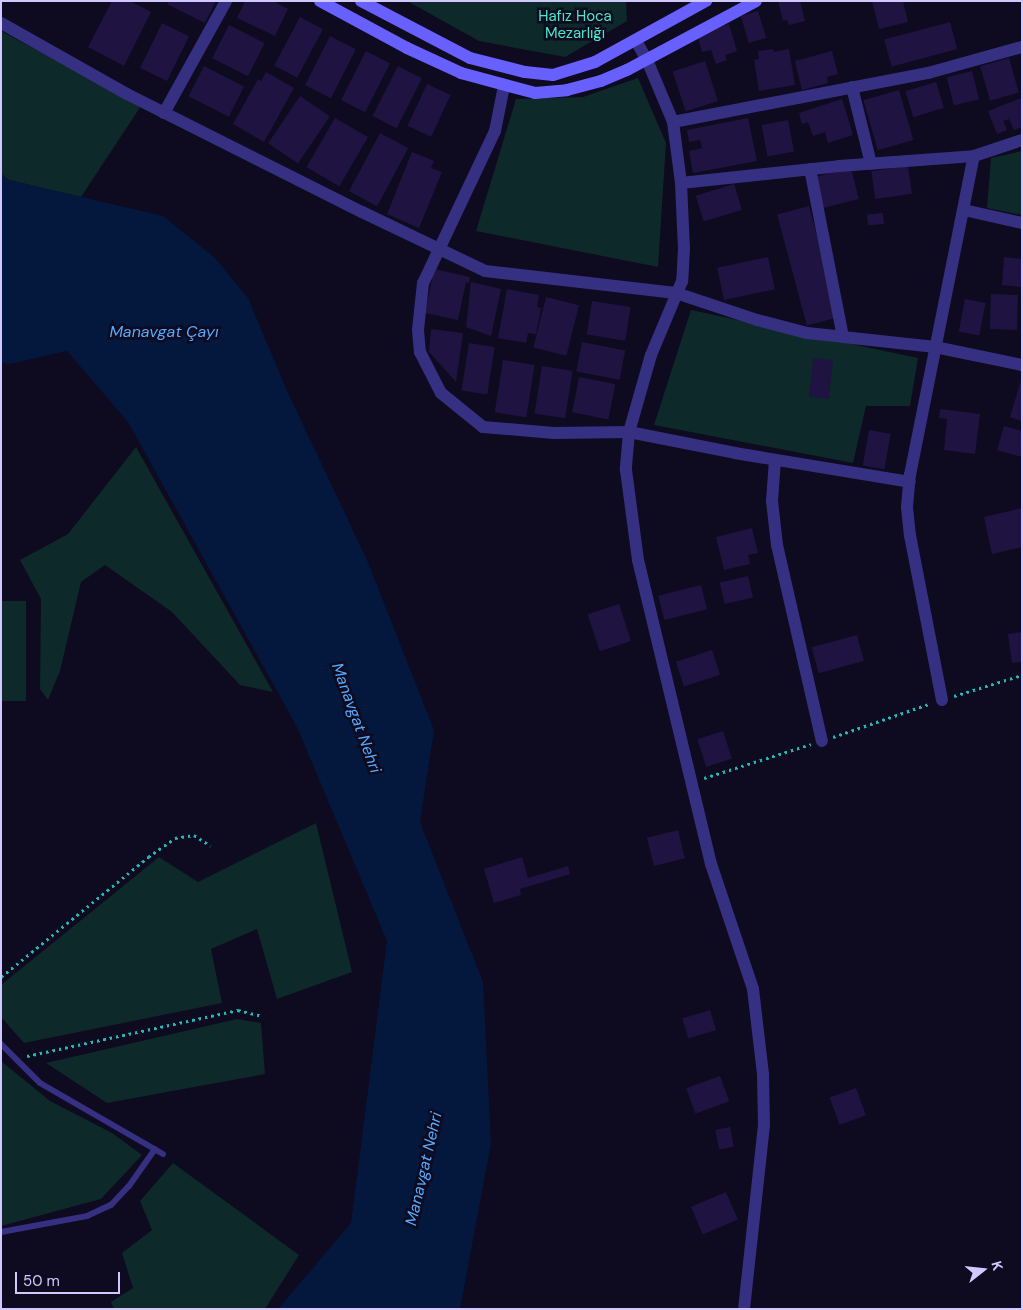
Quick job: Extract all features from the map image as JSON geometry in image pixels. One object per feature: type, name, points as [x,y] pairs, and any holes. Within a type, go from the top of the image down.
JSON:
[{"type":"main road","points":[[320,1],[407,48],[461,73],[536,93],[567,90],[601,81],[647,60],[756,1]]},
{"type":"main road","points":[[361,1],[470,58],[525,72],[553,75],[595,62],[706,1]]},
{"type":"street","points":[[164,113],[226,1]]},
{"type":"street","points":[[1,22],[164,113],[485,271],[676,293],[765,322],[807,333],[935,347],[1022,365]]},
{"type":"street","points":[[636,41],[647,60],[673,122],[681,183],[684,248],[682,281],[651,355],[629,432],[626,470],[638,560],[710,864],[753,989],[764,1074],[764,1125],[750,1268],[742,1307]]},
{"type":"street","points":[[673,122],[928,73],[1022,47]]},
{"type":"street","points":[[504,86],[495,131],[423,282],[418,330],[420,352],[441,393],[484,427],[554,433],[629,432],[775,460],[910,482]]},
{"type":"street","points":[[852,87],[871,164]]},
{"type":"street","points":[[681,183],[810,169],[974,156],[1022,140]]},
{"type":"street","points":[[942,700],[910,536],[908,507],[910,482],[935,347],[974,156]]},
{"type":"street","points":[[810,169],[843,337]]},
{"type":"street","points":[[964,210],[1022,222]]},
{"type":"street","points":[[775,460],[772,501],[777,545],[822,741]]},
{"type":"lane","points":[[1,1044],[40,1083],[163,1154]]},
{"type":"lane","points":[[1,1232],[87,1216],[111,1204],[129,1186],[155,1149]]},
{"type":"path","points":[[691,783],[1022,675]]},
{"type":"path","points":[[1,976],[148,857],[175,838],[194,835],[211,846]]},
{"type":"path","points":[[16,1058],[238,1010],[262,1016]]},
{"type":"green space","name":"Hafız Hoca Mezarlığı","points":[[407,1],[626,1],[627,21],[565,57],[479,41]]},
{"type":"green space","points":[[1,31],[141,106],[81,197],[9,180],[1,174]]},
{"type":"green space","points":[[638,78],[666,143],[658,267],[476,231],[516,99],[583,97]]},
{"type":"green space","points":[[1022,151],[1022,215],[987,208],[991,158]]},
{"type":"green space","points":[[691,310],[918,358],[910,406],[866,406],[853,463],[654,425]]},
{"type":"green space","points":[[136,447],[273,692],[240,685],[172,612],[105,565],[81,582],[60,671],[48,700],[40,689],[41,599],[20,560],[68,534]]},
{"type":"green space","points":[[1,601],[26,601],[26,701],[1,701]]},
{"type":"green space","points":[[316,823],[352,972],[277,999],[257,929],[211,949],[222,1003],[24,1043],[1,1017],[1,985],[159,857],[198,882]]},
{"type":"green space","points":[[237,1019],[261,1023],[265,1074],[107,1103],[46,1063]]},
{"type":"green space","points":[[1,1061],[50,1101],[112,1133],[142,1155],[101,1199],[1,1226]]},
{"type":"green space","points":[[173,1163],[299,1255],[265,1309],[114,1309],[111,1302],[133,1288],[122,1253],[152,1230],[140,1201]]},
{"type":"water","name":"Manavgat Çayı","points":[[1,174],[9,180],[163,216],[215,258],[248,298],[288,393],[367,560],[434,730],[420,822],[483,982],[491,1144],[460,1309],[278,1309],[351,1223],[387,941],[297,727],[128,422],[67,351],[10,364],[1,362]]},
{"type":"building","points":[[112,1],[130,1],[151,12],[124,66],[88,47]]},
{"type":"building","points":[[169,1],[216,1],[205,23],[167,4]]},
{"type":"building","points":[[245,1],[273,1],[288,9],[275,36],[237,18]]},
{"type":"building","points":[[778,1],[800,1],[805,21],[789,25],[787,20],[783,21]]},
{"type":"building","points":[[872,1],[903,1],[908,22],[879,29]]},
{"type":"building","points":[[758,11],[766,38],[749,43],[741,16]]},
{"type":"building","points":[[300,17],[323,29],[297,78],[274,66]]},
{"type":"building","points":[[950,22],[957,49],[892,67],[884,40]]},
{"type":"building","points":[[162,23],[189,36],[167,81],[140,68]]},
{"type":"building","points":[[729,24],[737,51],[725,55],[727,60],[716,64],[711,50],[702,52],[697,34]]},
{"type":"building","points":[[229,25],[265,43],[248,76],[212,58]]},
{"type":"building","points":[[330,36],[356,49],[331,98],[305,85]]},
{"type":"building","points":[[773,49],[774,52],[789,49],[795,85],[759,91],[754,60],[759,59],[758,51]]},
{"type":"building","points":[[366,51],[390,63],[365,112],[341,100]]},
{"type":"building","points":[[832,51],[838,74],[827,77],[828,83],[802,90],[795,61]]},
{"type":"building","points":[[1009,58],[1019,93],[990,101],[980,66]]},
{"type":"building","points":[[705,61],[718,101],[686,111],[673,72]]},
{"type":"building","points":[[204,66],[244,86],[229,117],[189,96]]},
{"type":"building","points":[[398,66],[422,78],[397,128],[373,116]]},
{"type":"building","points":[[972,71],[979,99],[954,105],[947,77]]},
{"type":"building","points":[[266,72],[294,88],[264,142],[233,124],[258,79],[261,81]]},
{"type":"building","points":[[936,82],[944,108],[913,117],[905,91]]},
{"type":"building","points":[[427,84],[451,95],[431,137],[408,126]]},
{"type":"building","points":[[899,90],[913,140],[878,150],[863,100]]},
{"type":"building","points":[[300,96],[330,116],[298,163],[268,143]]},
{"type":"building","points":[[1021,98],[1022,127],[1014,130],[1009,119],[1003,121],[1007,130],[997,134],[988,111]]},
{"type":"building","points":[[842,99],[853,135],[828,143],[825,132],[813,136],[808,122],[802,124],[799,113]]},
{"type":"building","points":[[335,118],[368,137],[339,186],[306,167]]},
{"type":"building","points":[[748,118],[757,161],[693,173],[689,151],[702,148],[700,140],[689,142],[687,130]]},
{"type":"building","points":[[788,120],[794,151],[768,157],[761,125]]},
{"type":"building","points":[[380,133],[408,148],[377,206],[349,191]]},
{"type":"building","points":[[412,152],[434,161],[431,168],[442,172],[419,228],[387,214]]},
{"type":"building","points":[[908,166],[912,194],[875,199],[871,171]]},
{"type":"building","points":[[851,168],[859,199],[823,208],[815,177]]},
{"type":"building","points":[[734,184],[742,210],[704,222],[696,196]]},
{"type":"building","points":[[809,206],[839,317],[807,326],[777,215]]},
{"type":"building","points":[[883,213],[884,224],[868,225],[867,214]]},
{"type":"building","points":[[768,257],[775,289],[724,300],[717,268]]},
{"type":"building","points":[[1004,257],[1022,259],[1022,287],[1002,285]]},
{"type":"building","points":[[434,269],[470,277],[469,283],[466,282],[458,320],[425,313]]},
{"type":"building","points":[[471,282],[501,289],[491,336],[466,327]]},
{"type":"building","points":[[507,289],[539,295],[537,307],[541,308],[536,334],[528,333],[526,343],[498,338]]},
{"type":"building","points":[[991,294],[1018,295],[1017,330],[990,329]]},
{"type":"building","points":[[546,297],[579,305],[566,356],[533,347]]},
{"type":"building","points":[[965,299],[986,303],[979,335],[959,331]]},
{"type":"building","points":[[592,301],[631,307],[625,341],[587,335]]},
{"type":"building","points":[[431,329],[463,333],[456,382],[429,352]]},
{"type":"building","points":[[582,342],[625,350],[619,380],[576,371]]},
{"type":"building","points":[[469,343],[495,347],[487,394],[461,390]]},
{"type":"building","points":[[813,358],[833,360],[829,399],[809,397]]},
{"type":"building","points":[[503,360],[535,365],[526,417],[495,412]]},
{"type":"building","points":[[542,366],[573,371],[565,418],[534,413]]},
{"type":"building","points":[[579,377],[615,384],[608,419],[572,412]]},
{"type":"building","points":[[1020,383],[1022,383],[1022,421],[1010,417]]},
{"type":"building","points":[[940,409],[980,414],[975,454],[944,450],[947,419],[939,418]]},
{"type":"building","points":[[1004,426],[1022,431],[1022,457],[997,450]]},
{"type":"building","points":[[869,430],[891,434],[884,469],[863,465]]},
{"type":"building","points":[[1022,508],[1022,547],[992,554],[984,517]]},
{"type":"building","points":[[752,528],[758,553],[748,555],[750,564],[724,570],[716,537]]},
{"type":"building","points":[[748,576],[753,597],[725,604],[720,583]]},
{"type":"building","points":[[701,585],[707,609],[664,620],[658,596]]},
{"type":"building","points":[[619,604],[631,641],[600,651],[588,614]]},
{"type":"building","points":[[1022,632],[1022,662],[1012,663],[1008,634]]},
{"type":"building","points":[[857,635],[864,661],[819,673],[812,647]]},
{"type":"building","points":[[712,650],[720,675],[684,686],[676,662]]},
{"type":"building","points":[[723,731],[732,759],[706,767],[697,739]]},
{"type":"building","points":[[678,830],[685,858],[654,866],[647,838]]},
{"type":"building","points":[[522,857],[528,878],[568,866],[570,874],[520,889],[521,895],[494,903],[484,869]]},
{"type":"building","points":[[710,1010],[716,1030],[688,1039],[682,1018]]},
{"type":"building","points":[[720,1076],[729,1101],[695,1114],[686,1088]]},
{"type":"building","points":[[856,1088],[866,1115],[840,1125],[830,1098]]},
{"type":"building","points":[[730,1127],[734,1147],[719,1149],[715,1130]]},
{"type":"building","points":[[726,1192],[738,1220],[703,1234],[691,1207]]},
{"type":"water label","name":"Manavgat Nehri","points":[[356,718]]},
{"type":"water label","name":"Manavgat Nehri","points":[[424,1169]]}]
